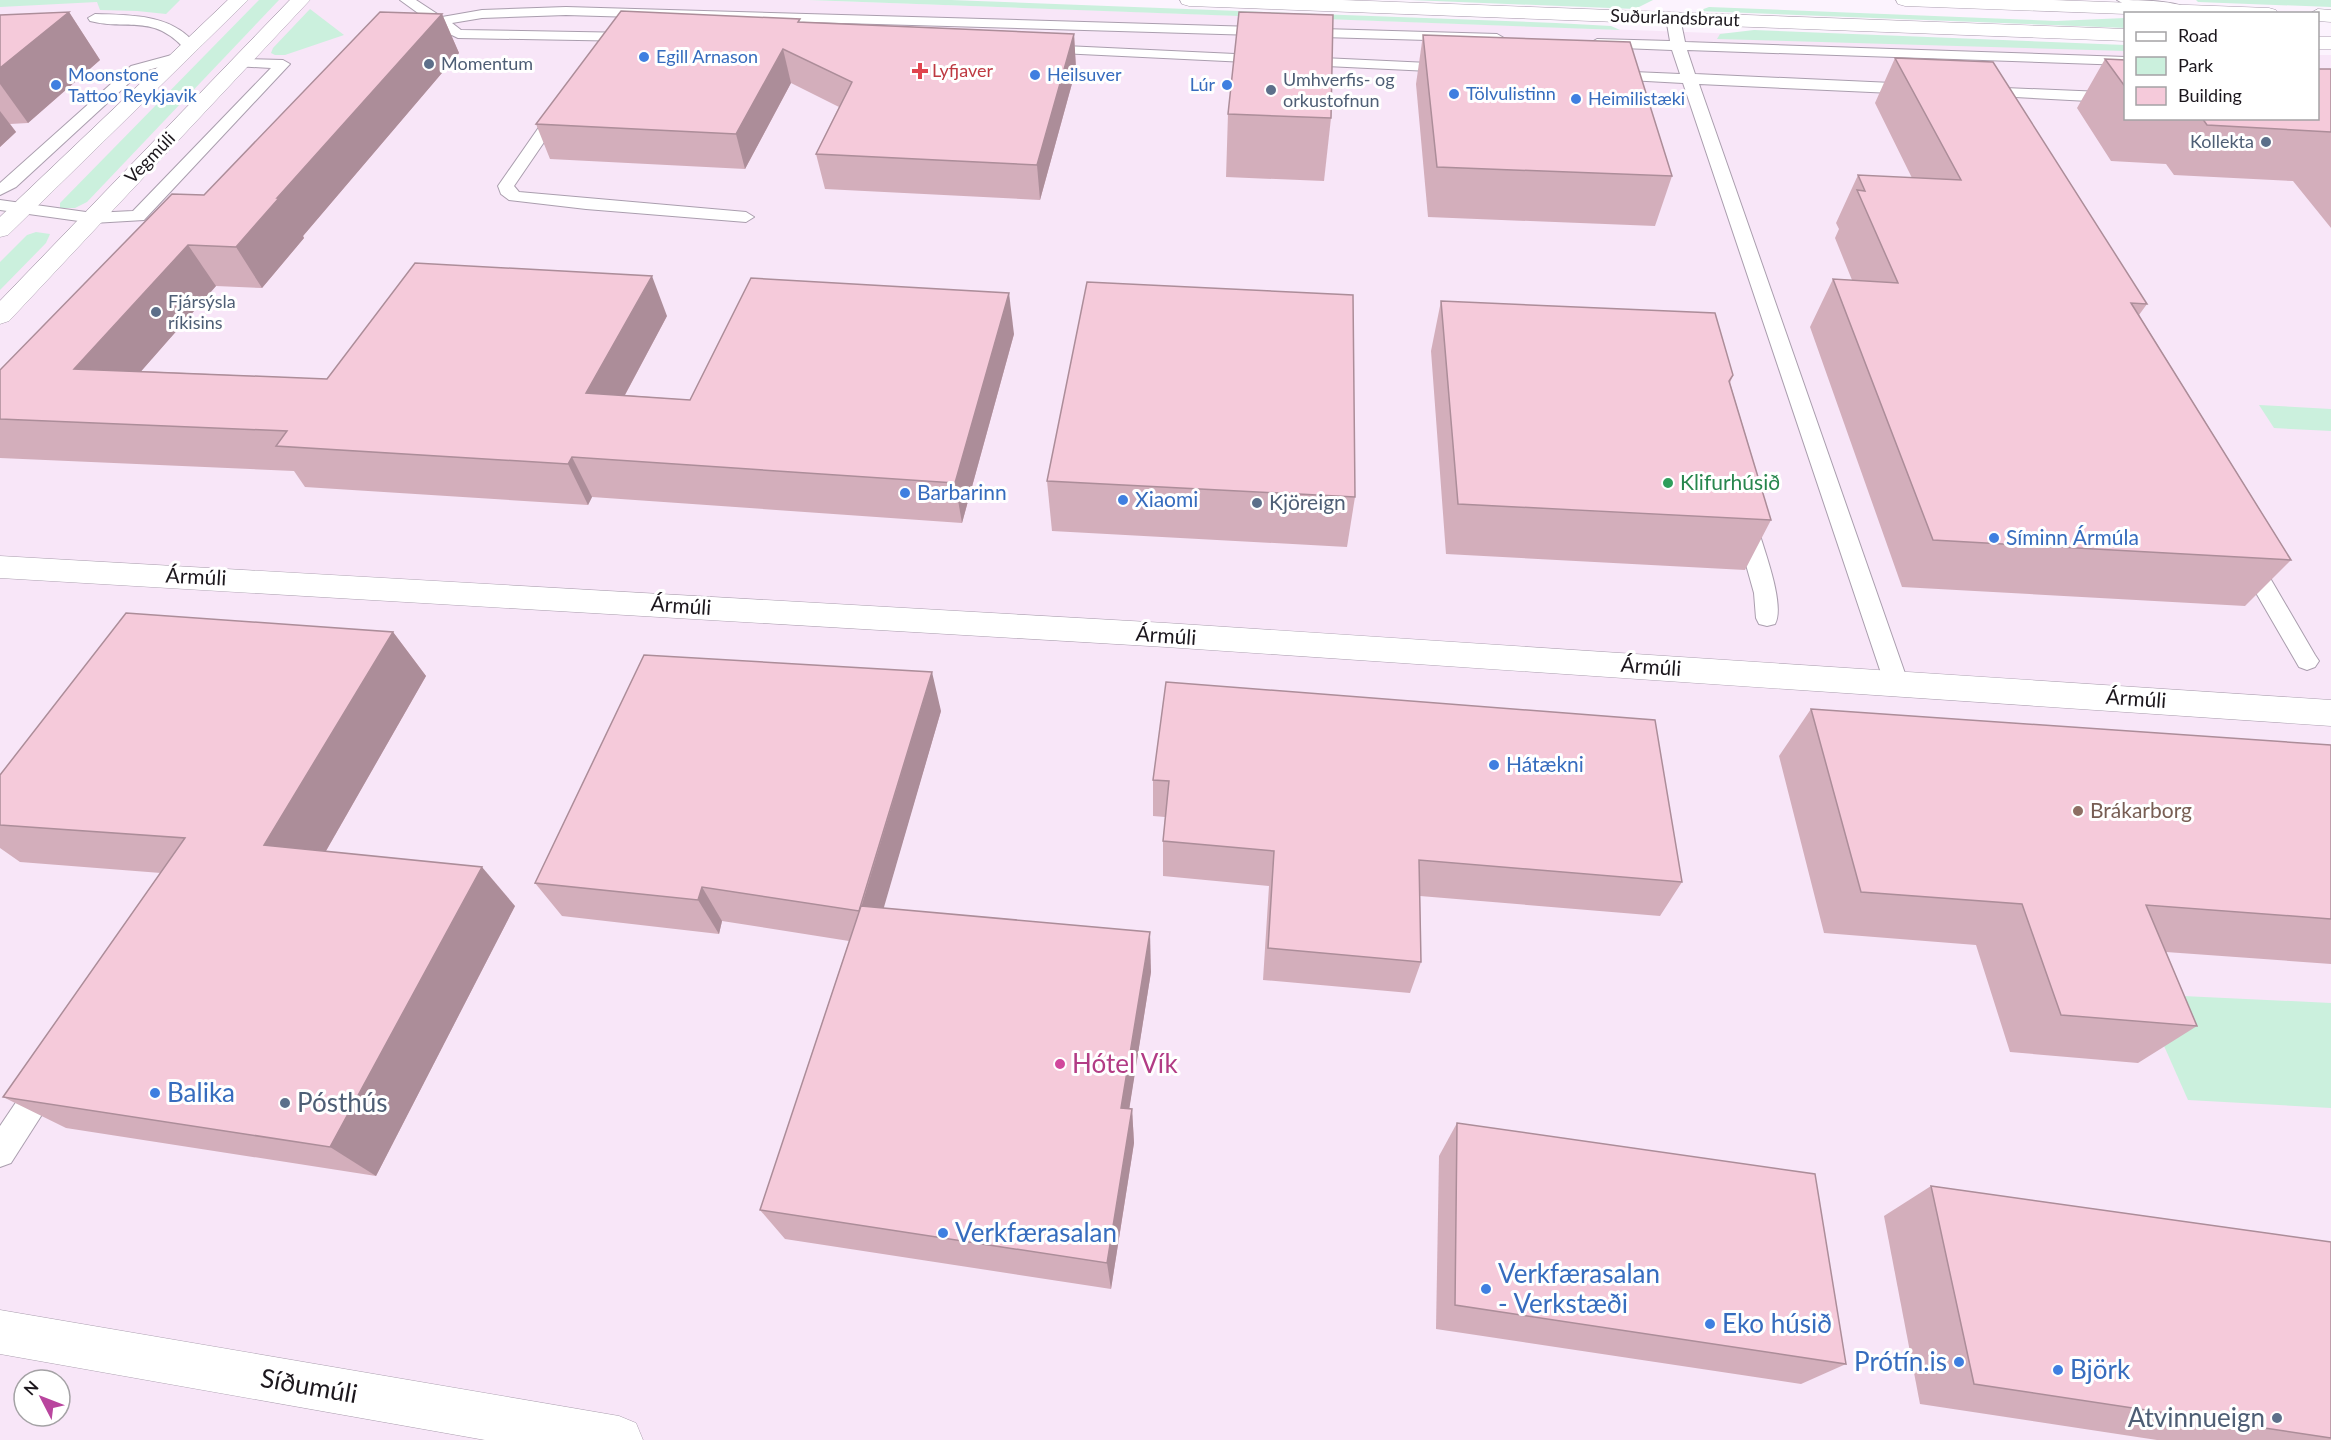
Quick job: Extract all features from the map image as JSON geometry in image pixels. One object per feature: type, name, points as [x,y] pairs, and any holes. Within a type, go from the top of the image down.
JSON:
[{"type":"street","points":[[0,230],[240,0]]},
{"type":"street","name":"Vegmúli","points":[[0,316],[301,0]]},
{"type":"street","name":"Suðurlandsbraut","points":[[1189,0],[1675,9],[2124,35]]},
{"type":"street","points":[[1905,0],[2222,12]]},
{"type":"street","name":"Ármúli","points":[[0,567],[603,601],[1896,682],[2331,713]]},
{"type":"street","name":"Síðumúli","points":[[0,1332],[619,1440]]},
{"type":"lane","points":[[407,0],[436,22],[458,34],[646,38]]},
{"type":"lane","points":[[2124,0],[2199,11]]},
{"type":"lane","points":[[1675,9],[1678,45],[1896,682]]},
{"type":"lane","points":[[436,22],[482,14],[566,10],[867,24],[1119,27],[1374,33],[1507,39]]},
{"type":"lane","points":[[0,190],[10,184],[136,69],[185,51],[175,31],[153,22],[136,19],[95,18]]},
{"type":"lane","points":[[1113,52],[1119,27]]},
{"type":"lane","points":[[1374,33],[1376,68]]},
{"type":"lane","points":[[597,55],[610,37]]},
{"type":"lane","points":[[1578,42],[2124,61]]},
{"type":"lane","points":[[1030,49],[1376,68],[1470,68]]},
{"type":"lane","points":[[1967,57],[2004,93]]},
{"type":"lane","points":[[0,205],[22,210],[93,218],[138,216],[283,64],[240,63]]},
{"type":"lane","points":[[1599,74],[1924,89]]},
{"type":"lane","points":[[1983,112],[1971,91],[2124,98]]},
{"type":"lane","points":[[564,102],[506,186],[507,192],[514,196],[586,204],[746,217]]},
{"type":"lane","points":[[1738,497],[1765,593],[1767,618]]},
{"type":"lane","points":[[2237,542],[2307,661]]},
{"type":"lane","points":[[0,1152],[60,1062]]},
{"type":"shaded area","points":[[119,0],[808,0],[2124,48],[2124,120],[2319,120],[2319,55],[2331,55],[2331,1440],[0,1440],[0,6]]},
{"type":"green space","points":[[0,0],[180,0],[166,14],[100,10],[97,2],[0,7]]},
{"type":"green space","points":[[259,0],[279,0],[87,202],[75,208],[60,208],[60,203]]},
{"type":"green space","points":[[808,0],[951,0],[1556,23],[1611,26],[1620,30]]},
{"type":"green space","points":[[1410,0],[1653,0],[1635,9]]},
{"type":"green space","points":[[2196,0],[2331,0],[2331,7],[2198,2]]},
{"type":"green space","points":[[1709,7],[2056,21],[2124,18],[2124,28],[1698,11]]},
{"type":"green space","points":[[310,9],[344,35],[285,55],[271,53],[273,48]]},
{"type":"green space","points":[[1754,30],[2124,45],[2124,51],[1717,39],[1720,34]]},
{"type":"green space","points":[[36,232],[50,234],[46,243],[0,290],[0,262],[27,235]]},
{"type":"green space","points":[[2259,405],[2331,409],[2331,431],[2274,428]]},
{"type":"green space","points":[[2141,994],[2331,1003],[2331,1108],[2188,1100]]},
{"type":"building","points":[[621,11],[800,19],[798,22],[1074,34],[1037,165],[816,154],[852,82],[783,49],[736,134],[536,124]]},
{"type":"building","points":[[69,12],[0,68],[0,15]]},
{"type":"building","points":[[380,12],[442,14],[236,247],[188,245],[74,369],[327,379],[415,263],[652,276],[586,393],[690,400],[751,278],[1009,293],[955,483],[572,457],[568,464],[276,446],[287,431],[0,419],[0,370],[172,194],[204,195]]},
{"type":"building","points":[[1239,12],[1333,15],[1331,118],[1228,114]]},
{"type":"building","points":[[1423,35],[1630,42],[1672,176],[1437,167]]},
{"type":"building","points":[[1895,58],[1993,62],[2147,304],[2131,303],[2291,560],[1933,540],[1833,279],[1898,283],[1857,190],[1865,191],[1858,175],[1961,180]]},
{"type":"building","points":[[2105,59],[2124,60],[2124,85]]},
{"type":"building","points":[[2319,69],[2331,69],[2331,132],[2207,125],[2203,120],[2319,120]]},
{"type":"building","points":[[1087,282],[1353,295],[1355,497],[1047,481]]},
{"type":"building","points":[[1441,301],[1715,313],[1733,375],[1729,381],[1771,520],[1458,504]]},
{"type":"building","points":[[126,613],[393,632],[264,845],[482,867],[330,1147],[3,1097],[185,838],[0,825],[0,775]]},
{"type":"building","points":[[644,655],[932,672],[859,911],[702,887],[698,900],[535,883]]},
{"type":"building","points":[[1166,682],[1655,720],[1682,882],[1419,860],[1421,962],[1268,948],[1274,851],[1163,841],[1169,781],[1153,780]]},
{"type":"building","points":[[1811,709],[2331,745],[2331,919],[2146,905],[2197,1026],[2061,1015],[2022,904],[1861,892]]},
{"type":"building","points":[[861,906],[1150,932],[1121,1108],[1132,1109],[1107,1263],[760,1210]]},
{"type":"building","points":[[1457,1123],[1815,1174],[1846,1364],[1455,1305]]},
{"type":"building","points":[[1931,1186],[2331,1242],[2331,1438],[1974,1384]]},
{"type":"place","name":"Egill Arnason","points":[[644,57]]},
{"type":"place","name":"Momentum","points":[[429,64]]},
{"type":"place","name":"Lyfjaver","points":[[920,71]]},
{"type":"place","name":"Heilsuver","points":[[1035,75]]},
{"type":"place","name":"Moonstone Tattoo Reykjavik","points":[[56,85]]},
{"type":"place","name":"Lúr","points":[[1227,85]]},
{"type":"place","name":"Umhverfis- og orkustofnun","points":[[1271,90]]},
{"type":"place","name":"Tölvulistinn","points":[[1454,94]]},
{"type":"place","name":"Heimilistæki","points":[[1576,99]]},
{"type":"place","name":"Kollekta","points":[[2266,142]]},
{"type":"place","name":"Fjársýsla ríkisins","points":[[156,312]]},
{"type":"place","name":"Klifurhúsið","points":[[1668,483]]},
{"type":"place","name":"Barbarinn","points":[[905,493]]},
{"type":"place","name":"Xiaomi","points":[[1123,500]]},
{"type":"place","name":"Kjöreign","points":[[1257,503]]},
{"type":"place","name":"Síminn Ármúla","points":[[1994,538]]},
{"type":"place","name":"Hátækni","points":[[1494,765]]},
{"type":"place","name":"Brákarborg","points":[[2078,811]]},
{"type":"place","name":"Hótel Vík","points":[[1060,1064]]},
{"type":"place","name":"Balika","points":[[155,1093]]},
{"type":"place","name":"Pósthús","points":[[285,1103]]},
{"type":"place","name":"Verkfærasalan","points":[[943,1233]]},
{"type":"place","name":"Verkfærasalan - Verkstæði","points":[[1486,1289]]},
{"type":"place","name":"Eko húsið","points":[[1710,1324]]},
{"type":"place","name":"Prótín.is","points":[[1959,1362]]},
{"type":"place","name":"Björk","points":[[2058,1370]]},
{"type":"place","name":"Atvinnueign","points":[[2277,1418]]}]
